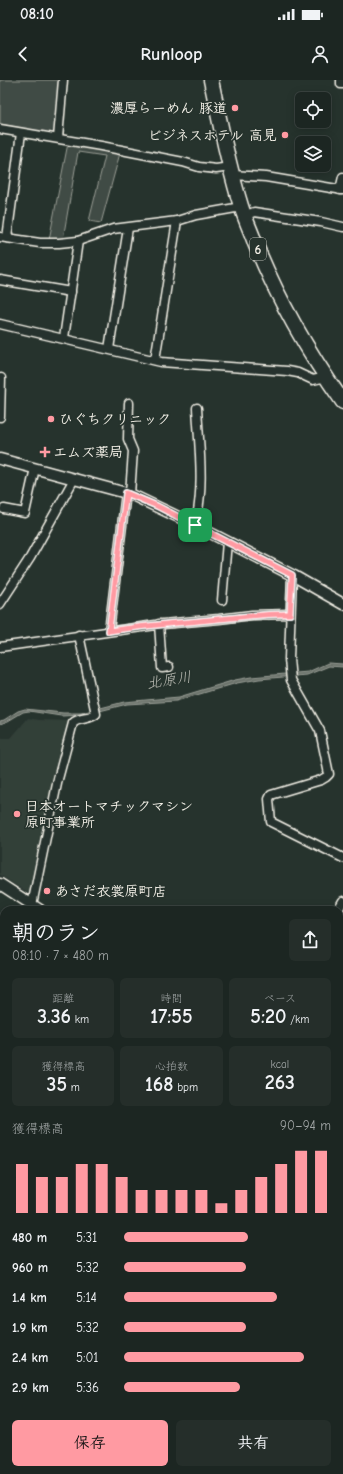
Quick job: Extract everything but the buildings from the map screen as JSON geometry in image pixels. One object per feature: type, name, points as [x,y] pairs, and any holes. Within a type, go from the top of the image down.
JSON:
[{"type":"highway","name":"6","points":[[211,80],[231,171],[243,211],[277,292],[294,326],[332,382],[343,402]]},
{"type":"street","points":[[58,138],[64,80]]},
{"type":"street","points":[[341,80],[341,84],[343,84]]},
{"type":"street","points":[[0,129],[58,138],[183,162],[200,167],[342,190],[343,177]]},
{"type":"street","points":[[21,133],[3,237],[40,243],[78,241],[113,230],[177,221],[196,215],[243,211],[321,222],[343,227]]},
{"type":"street","points":[[155,360],[177,221]]},
{"type":"street","points":[[109,349],[128,228]]},
{"type":"street","points":[[64,338],[78,241]]},
{"type":"street","points":[[0,280],[71,292]]},
{"type":"street","points":[[0,324],[155,360],[298,373],[313,380],[332,382]]},
{"type":"street","points":[[0,417],[1,378]]},
{"type":"street","points":[[109,631],[133,451],[128,439],[129,403]]},
{"type":"street","points":[[195,525],[201,487],[197,408]]},
{"type":"street","points":[[0,459],[128,494],[195,525],[292,575],[343,604]]},
{"type":"street","points":[[4,509],[25,513],[35,468]]},
{"type":"street","points":[[0,604],[30,558],[74,479]]},
{"type":"street","points":[[222,600],[227,542]]},
{"type":"street","points":[[292,575],[290,614],[291,680],[320,731],[329,774],[321,780],[271,795],[269,799],[271,822],[343,858]]},
{"type":"street","points":[[0,647],[159,624],[252,615],[290,614]]},
{"type":"street","points":[[159,624],[162,668],[169,667]]},
{"type":"street","points":[[36,906],[58,779],[73,723],[75,721],[94,717],[95,711],[79,635]]},
{"type":"street","points":[[0,884],[34,906]]},
{"type":"shaded area","points":[[0,80],[62,80],[55,134],[0,124]]},
{"type":"shaded area","points":[[68,143],[120,153],[101,223],[89,221],[105,156],[78,152],[63,239],[49,240]]},
{"type":"shaded area","points":[[328,663],[343,664],[343,667],[329,666],[307,675],[259,679],[237,683],[176,701],[127,704],[84,715],[61,716],[29,711],[23,712],[0,724],[0,721],[18,711],[25,709],[63,713],[81,713],[124,702],[179,697],[235,680],[251,677],[308,672]]},
{"type":"shaded area","points":[[28,718],[39,720],[70,721],[58,759],[31,895],[0,875],[0,738],[11,738]]},
{"type":"place","name":"濃厚らーめん 豚道","points":[[235,108]]},
{"type":"place","name":"ビジネスホテル 高見","points":[[285,135]]},
{"type":"place","name":"ひぐちクリニック","points":[[51,419]]},
{"type":"place","name":"エムズ薬局","points":[[45,452]]},
{"type":"place","name":"日本オートマチックマシン 原町事業所","points":[[17,814]]},
{"type":"place","name":"あさだ衣裳原町店","points":[[47,891]]},
{"type":"route","points":[[126,493],[157,506],[195,525],[292,575],[290,614],[252,615],[156,624],[109,631],[126,493]]},
{"type":"water label","name":"北原川","points":[[169,680]]}]
